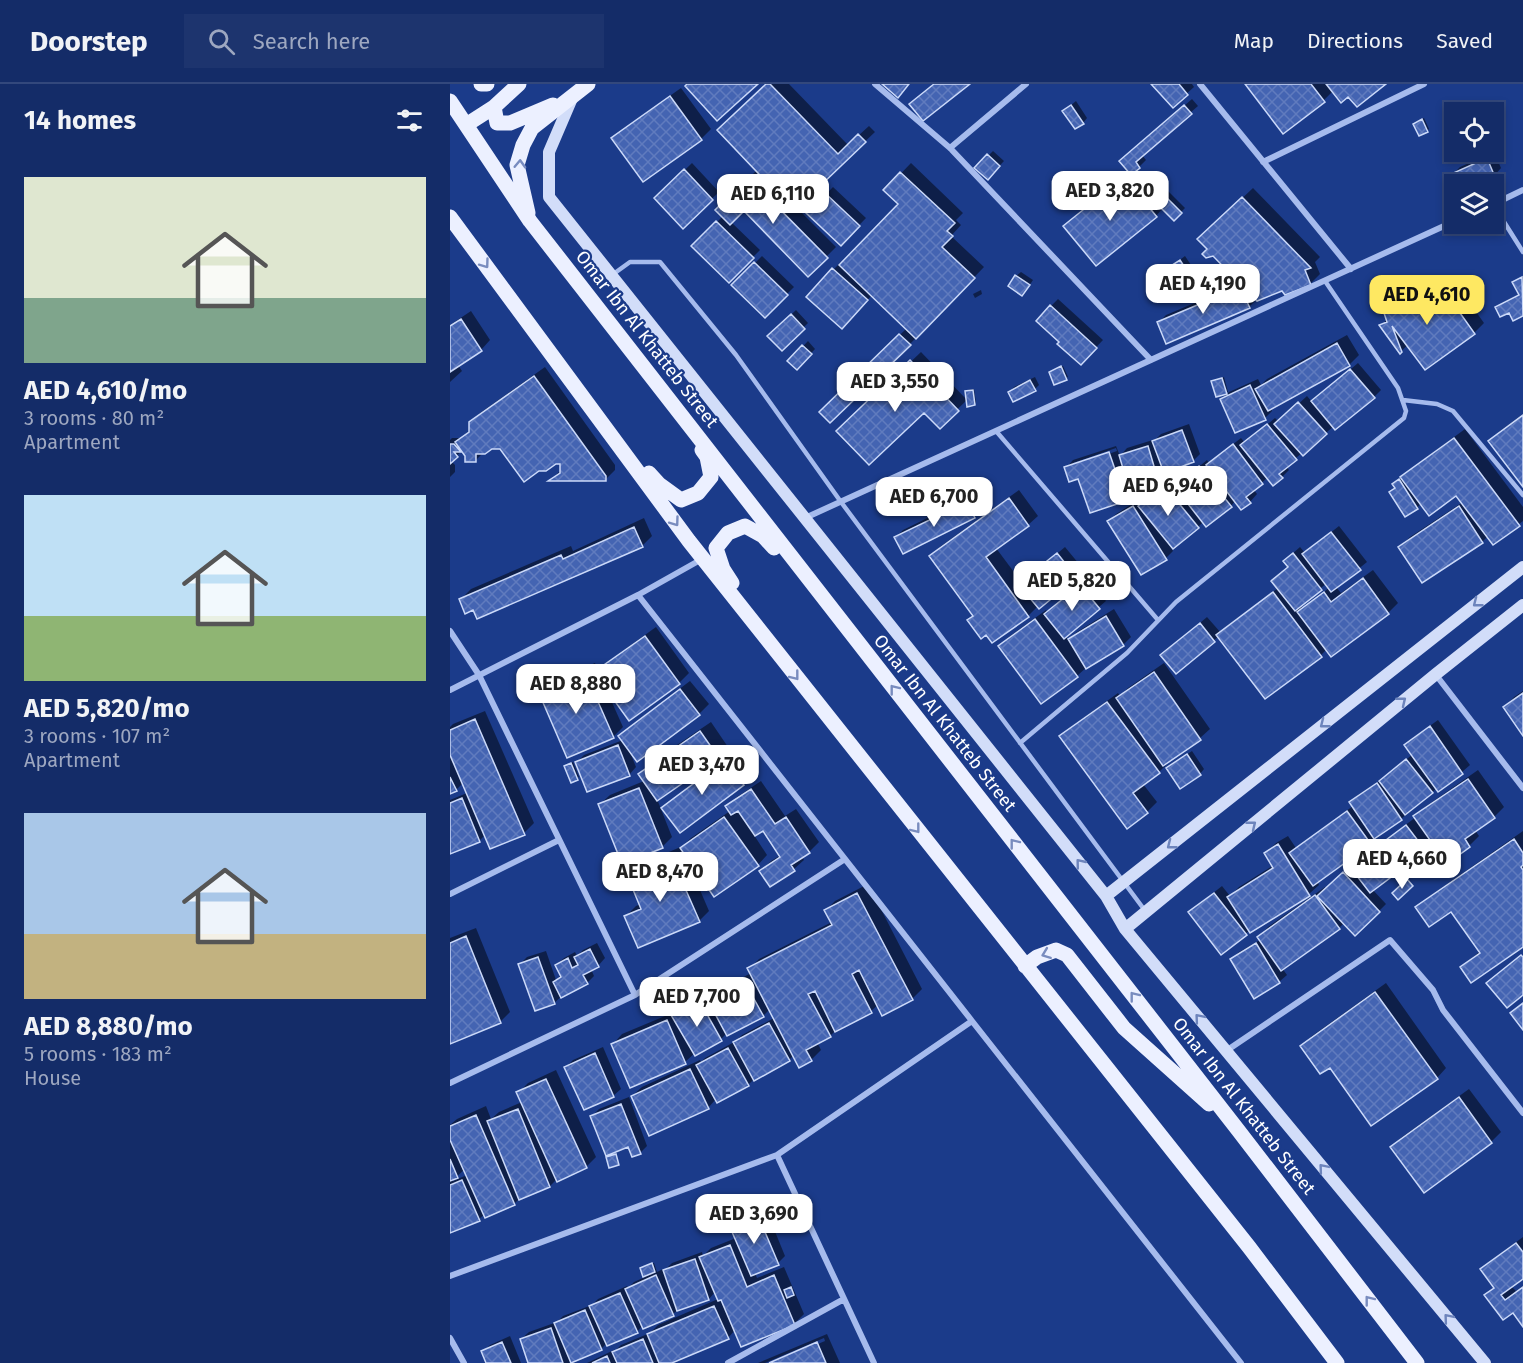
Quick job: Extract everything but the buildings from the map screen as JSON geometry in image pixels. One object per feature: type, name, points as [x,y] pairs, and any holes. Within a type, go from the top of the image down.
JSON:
[{"type":"main road","points":[[481,84],[487,84]]},
{"type":"main road","points":[[466,124],[494,107],[519,84]]},
{"type":"main road","points":[[530,221],[517,165],[523,145],[532,128],[588,84]]},
{"type":"main road","points":[[494,107],[497,123],[510,123],[573,96]]},
{"type":"main road","name":"Omar Ibn Al Khatteb Street","points":[[450,101],[530,221],[1417,1363]]},
{"type":"main road","points":[[450,217],[456,231],[703,558],[1241,1238],[1337,1363]]},
{"type":"main road","points":[[600,420],[659,484],[681,500],[698,493],[711,477],[707,457],[646,371]]},
{"type":"main road","points":[[779,655],[723,568],[716,548],[728,533],[745,526],[763,536],[826,602]]},
{"type":"main road","points":[[1025,966],[1036,957],[1056,950],[1067,955],[1124,1028],[1238,1130]]},
{"type":"street","points":[[875,84],[950,148],[1151,360]]},
{"type":"street","points":[[950,148],[1026,84]]},
{"type":"street","points":[[1200,84],[1351,269]]},
{"type":"street","points":[[1263,162],[1424,84]]},
{"type":"street","points":[[573,96],[549,152],[549,197],[1107,896],[1125,929],[1485,1363]]},
{"type":"street","points":[[1504,200],[1523,190]]},
{"type":"street","points":[[805,518],[1444,226]]},
{"type":"street","points":[[450,690],[638,595],[703,558]]},
{"type":"street","points":[[1107,896],[1523,567]]},
{"type":"street","points":[[638,595],[1241,1363]]},
{"type":"street","points":[[1125,929],[1523,605]]},
{"type":"street","points":[[450,631],[479,675],[635,995]]},
{"type":"street","points":[[1436,674],[1523,788]]},
{"type":"street","points":[[450,894],[559,840]]},
{"type":"street","points":[[450,1083],[635,995],[845,859]]},
{"type":"street","points":[[1226,1051],[1390,940],[1433,990],[1443,1010],[1523,1113]]},
{"type":"street","points":[[450,1276],[777,1155],[972,1021]]},
{"type":"street","points":[[777,1155],[874,1363]]},
{"type":"street","points":[[728,1363],[844,1299]]},
{"type":"street","points":[[450,1338],[464,1363]]},
{"type":"lane","points":[[1504,221],[1523,252]]},
{"type":"lane","points":[[611,275],[630,261],[660,261],[736,355],[841,502],[1146,912]]},
{"type":"lane","points":[[1020,743],[1127,653],[1176,602],[1404,418],[1406,411],[1398,388],[1325,281]]},
{"type":"lane","points":[[1403,400],[1437,404],[1453,411],[1523,495]]},
{"type":"lane","points":[[996,431],[1158,620]]}]
